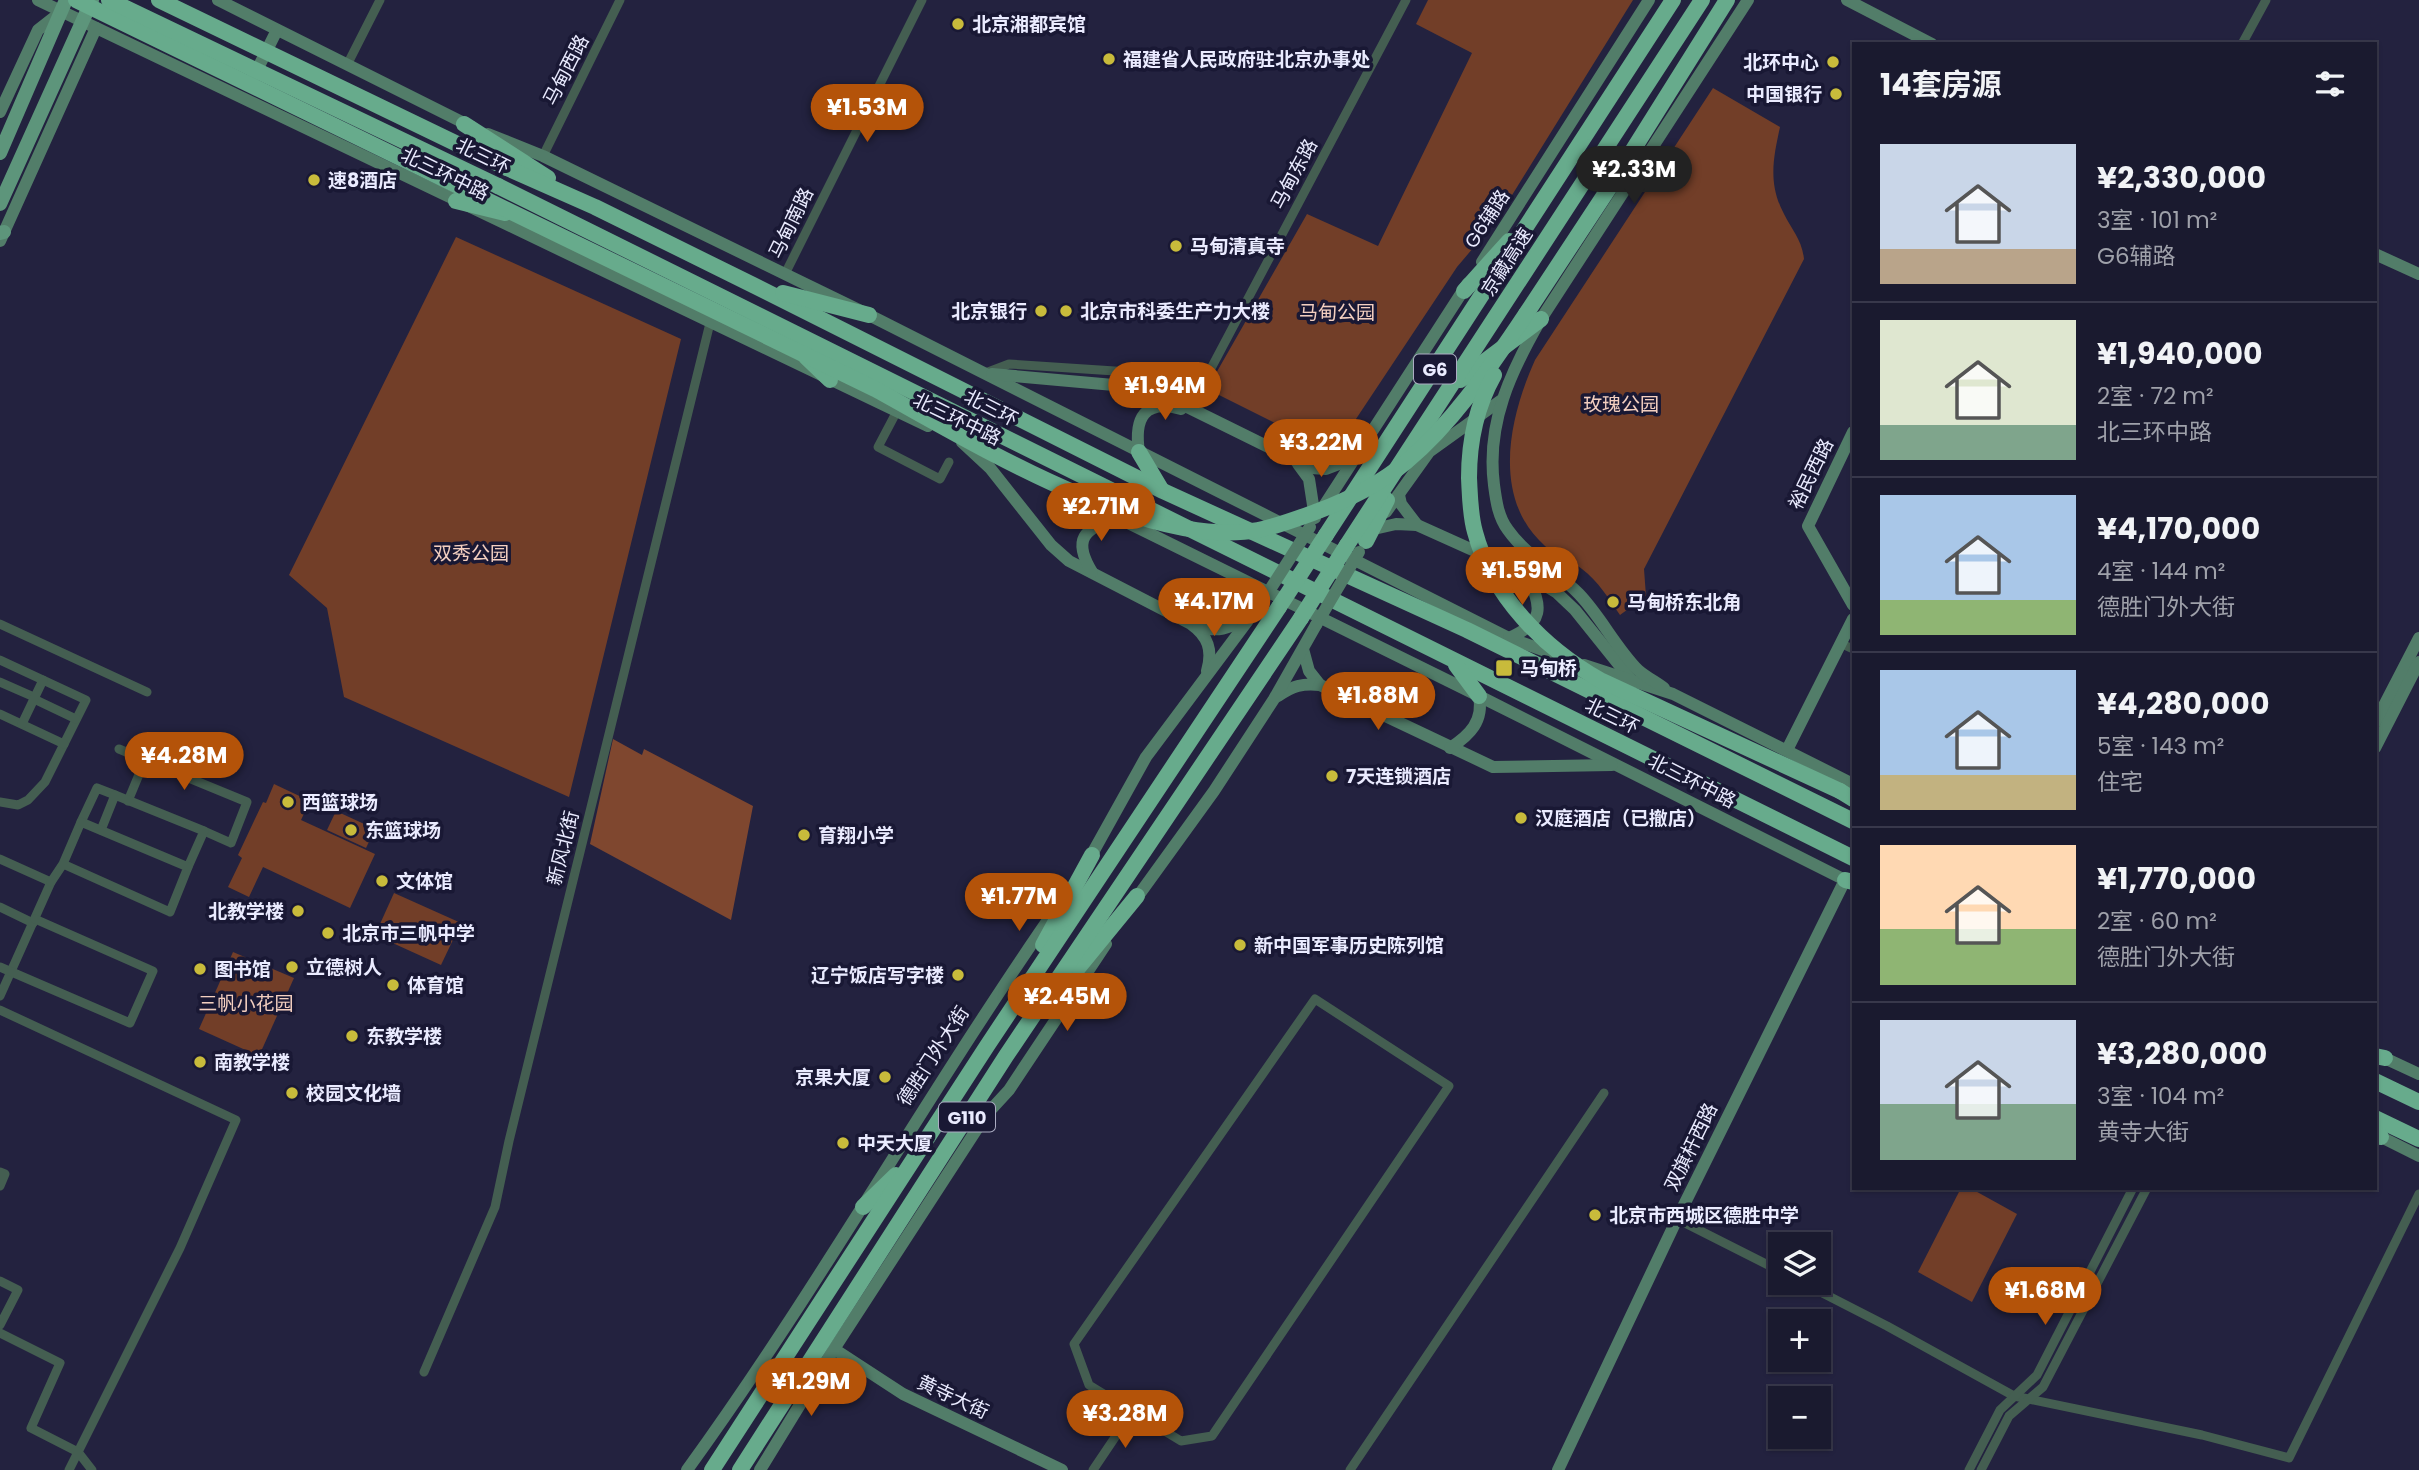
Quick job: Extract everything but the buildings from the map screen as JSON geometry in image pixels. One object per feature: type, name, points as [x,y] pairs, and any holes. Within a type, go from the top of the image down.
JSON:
[{"type":"highway","points":[[76,0],[875,388],[972,442],[1065,488],[1125,512],[1177,527],[1222,532],[1257,530],[1302,517],[1373,487],[1405,463],[1454,414],[1533,316]]},
{"type":"highway","name":"北三环","points":[[109,0],[498,186],[1852,858]]},
{"type":"highway","name":"北三环","points":[[159,0],[507,168],[594,207],[1163,491],[1467,630],[1852,821]]},
{"type":"highway","name":"京藏高速","points":[[1279,607],[1673,0]]},
{"type":"highway","name":"京藏高速","points":[[1361,542],[1433,415],[1702,0]]},
{"type":"highway","points":[[1727,0],[1487,388],[1473,429],[1469,465],[1470,500],[1475,532],[1498,584],[1518,613],[1544,640],[1576,666],[1600,680],[1849,791]]},
{"type":"highway","points":[[464,124],[594,207]]},
{"type":"highway","points":[[456,201],[598,236]]},
{"type":"highway","points":[[1464,291],[1543,203]]},
{"type":"highway","points":[[753,285],[869,315]]},
{"type":"highway","points":[[1450,388],[1533,316]]},
{"type":"highway","points":[[763,318],[830,380]]},
{"type":"highway","points":[[1139,452],[1163,491]]},
{"type":"highway","points":[[1115,517],[1158,515]]},
{"type":"highway","name":"G6","points":[[1301,618],[1361,542]]},
{"type":"highway","name":"G110","points":[[712,1470],[987,1046],[1279,607]]},
{"type":"highway","name":"G110","points":[[740,1470],[1006,1056],[1301,618]]},
{"type":"highway","points":[[1467,630],[1509,638]]},
{"type":"highway","points":[[1452,660],[1479,696]]},
{"type":"highway","points":[[987,1046],[1093,855]]},
{"type":"highway","points":[[1006,1056],[1137,896]]},
{"type":"highway","points":[[2377,1082],[2419,1102]]},
{"type":"highway","points":[[2377,1119],[2419,1139]]},
{"type":"highway","points":[[863,1207],[920,1151]]},
{"type":"main road","points":[[0,204],[89,25],[92,0]]},
{"type":"main road","points":[[0,153],[64,6]]},
{"type":"street","name":"北三环中路","points":[[38,0],[64,6],[89,25],[962,442],[1850,882]]},
{"type":"street","points":[[154,56],[181,0]]},
{"type":"street","points":[[218,0],[464,124],[543,156],[869,315],[1509,638],[1673,694]]},
{"type":"street","points":[[346,65],[380,0]]},
{"type":"street","name":"马甸西路","points":[[543,156],[620,0]]},
{"type":"street","name":"马甸南路","points":[[785,274],[922,0]]},
{"type":"street","name":"马甸东路","points":[[983,373],[1009,364],[1130,372],[1166,378],[1198,393],[1406,0]]},
{"type":"street","name":"G6辅路","points":[[1313,523],[1650,0]]},
{"type":"street","points":[[1748,0],[1533,316],[1500,401],[1495,427],[1493,478],[1496,504],[1505,527],[1520,545],[1588,603],[1638,670],[1673,694],[1727,723],[1787,750],[1849,791]]},
{"type":"street","points":[[1847,0],[1928,42]]},
{"type":"street","points":[[2243,42],[2266,0]]},
{"type":"street","points":[[0,112],[37,30],[64,6]]},
{"type":"street","points":[[1,235],[89,25]]},
{"type":"street","points":[[242,98],[277,30]]},
{"type":"street","points":[[2377,255],[2419,274]]},
{"type":"street","name":"新风北街","points":[[424,1372],[495,1207],[710,323]]},
{"type":"street","points":[[983,373],[1136,387],[1163,395],[1311,468],[1326,469],[1355,457]]},
{"type":"street","points":[[760,1470],[834,1349],[986,1115],[1009,1090],[1137,896],[1214,791],[1274,699],[1361,542],[1429,452],[1500,401]]},
{"type":"street","points":[[1139,452],[1138,425],[1143,415],[1153,407],[1167,405],[1204,415]]},
{"type":"street","points":[[897,411],[878,447],[940,479],[949,462]]},
{"type":"street","name":"裕民西路","points":[[1852,434],[1808,526],[1852,603]]},
{"type":"street","points":[[962,442],[990,468],[1051,545],[1069,561],[1202,631],[1210,651],[1204,678]]},
{"type":"street","points":[[1296,462],[1309,479],[1313,523]]},
{"type":"street","points":[[1399,495],[1401,504],[1417,525]]},
{"type":"street","points":[[1092,572],[1083,557],[1081,543],[1086,533],[1115,517]]},
{"type":"street","name":"德胜门外大街","points":[[687,1470],[748,1386],[922,1111],[1039,932],[1093,855],[1146,757],[1264,599],[1313,523]]},
{"type":"street","points":[[1361,542],[1396,524],[1417,525],[1527,575],[1556,592],[1574,610],[1632,682]]},
{"type":"street","points":[[1509,638],[1525,631],[1538,612],[1538,598],[1527,575]]},
{"type":"street","points":[[1191,624],[1211,631],[1224,629],[1250,618]]},
{"type":"street","points":[[0,624],[146,692]]},
{"type":"street","points":[[1787,750],[1847,647],[1852,624]]},
{"type":"street","points":[[2377,719],[2419,638]]},
{"type":"street","points":[[1303,649],[1309,671],[1320,685]]},
{"type":"street","points":[[0,660],[86,700],[37,791],[18,805],[0,802]]},
{"type":"street","points":[[2377,744],[2419,662]]},
{"type":"street","points":[[22,724],[43,680]]},
{"type":"street","points":[[0,682],[76,719]]},
{"type":"street","points":[[1274,699],[1292,686],[1320,685],[1493,767],[1616,764]]},
{"type":"street","points":[[1450,748],[1473,730],[1482,707],[1479,696]]},
{"type":"street","points":[[0,714],[64,744]]},
{"type":"street","points":[[0,996],[97,788],[231,843],[247,802],[119,749]]},
{"type":"street","points":[[128,801],[145,760]]},
{"type":"street","points":[[101,830],[115,795]]},
{"type":"street","points":[[80,822],[188,867]]},
{"type":"street","points":[[62,864],[170,912],[204,831]]},
{"type":"street","points":[[0,859],[51,882]]},
{"type":"street","name":"双旗杆西路","points":[[1558,1470],[1677,1219],[1850,882]]},
{"type":"street","points":[[0,907],[153,971],[130,1023],[0,967]]},
{"type":"street","points":[[1315,999],[1449,1086],[1212,1436],[1181,1441],[1132,1412],[1089,1385],[1074,1345],[1315,999]]},
{"type":"street","points":[[0,1010],[236,1120],[180,1248],[69,1470]]},
{"type":"street","points":[[2378,1055],[2419,1074]]},
{"type":"street","points":[[1350,1470],[1604,1093]]},
{"type":"street","points":[[2377,1134],[2419,1156]]},
{"type":"street","points":[[0,1172],[5,1174],[0,1186]]},
{"type":"street","points":[[1969,1470],[2000,1410],[2037,1376],[2132,1190]]},
{"type":"street","points":[[1981,1470],[2009,1416],[2043,1387],[2146,1190]]},
{"type":"street","points":[[1826,1295],[2014,1396],[2202,1434],[2289,1458],[2419,1194]]},
{"type":"street","points":[[1677,1219],[1768,1265]]},
{"type":"street","points":[[0,1281],[18,1290],[0,1325]]},
{"type":"street","points":[[0,1333],[60,1363],[31,1428],[78,1452],[93,1470]]},
{"type":"street","name":"黄寺大街","points":[[834,1349],[903,1394],[1060,1470]]},
{"type":"street","points":[[1093,1470],[1132,1412]]},
{"type":"green space","name":"马甸公园","points":[[1428,0],[1633,0],[1496,221],[1457,267],[1346,434],[1334,447],[1323,447],[1207,389],[1307,214],[1378,246],[1472,53],[1416,24]]},
{"type":"green space","name":"玫瑰公园","points":[[1713,88],[1780,127],[1774,161],[1774,182],[1779,203],[1799,241],[1804,259],[1644,569],[1646,596],[1620,615],[1588,574],[1545,546],[1528,527],[1517,505],[1511,481],[1513,432],[1518,407],[1535,360]]},
{"type":"green space","name":"双秀公园","points":[[456,237],[681,339],[569,797],[344,697],[327,608],[289,575]]},
{"type":"green space","points":[[274,784],[310,801],[301,820],[375,854],[350,908],[263,867],[249,897],[228,887],[242,858],[238,855]]},
{"type":"green space","name":"东篮球场","points":[[336,811],[375,829],[366,848],[327,830]]},
{"type":"green space","points":[[394,893],[461,923],[441,965],[375,935]]},
{"type":"green space","name":"三帆小花园","points":[[233,952],[294,978],[259,1056],[199,1029]]},
{"type":"green space","points":[[1960,1190],[1974,1190],[2017,1214],[1972,1302],[1918,1272]]},
{"type":"shaded area","points":[[613,739],[642,755],[644,749],[753,806],[731,920],[590,844]]},
{"type":"place","name":"北京湘都宾馆","points":[[958,24]]},
{"type":"place","name":"福建省人民政府驻北京办事处","points":[[1109,59]]},
{"type":"place","name":"北环中心","points":[[1833,62]]},
{"type":"place","name":"中国银行","points":[[1836,94]]},
{"type":"place","name":"速8酒店","points":[[314,180]]},
{"type":"place","name":"马甸清真寺","points":[[1176,246]]},
{"type":"place","name":"北京银行","points":[[1041,311]]},
{"type":"place","name":"北京市科委生产力大楼","points":[[1066,311]]},
{"type":"place","name":"马甸桥东北角","points":[[1613,602]]},
{"type":"place","name":"马甸桥","points":[[1504,668]]},
{"type":"place","name":"7天连锁酒店","points":[[1332,776]]},
{"type":"place","name":"西篮球场","points":[[288,802]]},
{"type":"place","name":"汉庭酒店（已撤店）","points":[[1521,818]]},
{"type":"place","name":"东篮球场","points":[[351,830]]},
{"type":"place","name":"育翔小学","points":[[804,835]]},
{"type":"place","name":"文体馆","points":[[382,881]]},
{"type":"place","name":"北教学楼","points":[[298,911]]},
{"type":"place","name":"北京市三帆中学","points":[[328,933]]},
{"type":"place","name":"新中国军事历史陈列馆","points":[[1240,945]]},
{"type":"place","name":"立德树人","points":[[292,967]]},
{"type":"place","name":"图书馆","points":[[200,969]]},
{"type":"place","name":"辽宁饭店写字楼","points":[[958,975]]},
{"type":"place","name":"体育馆","points":[[393,985]]},
{"type":"place","name":"东教学楼","points":[[352,1036]]},
{"type":"place","name":"南教学楼","points":[[200,1062]]},
{"type":"place","name":"京果大厦","points":[[885,1077]]},
{"type":"place","name":"校园文化墙","points":[[292,1093]]},
{"type":"place","name":"中天大厦","points":[[843,1143]]},
{"type":"place","name":"北京市西城区德胜中学","points":[[1595,1215]]}]
